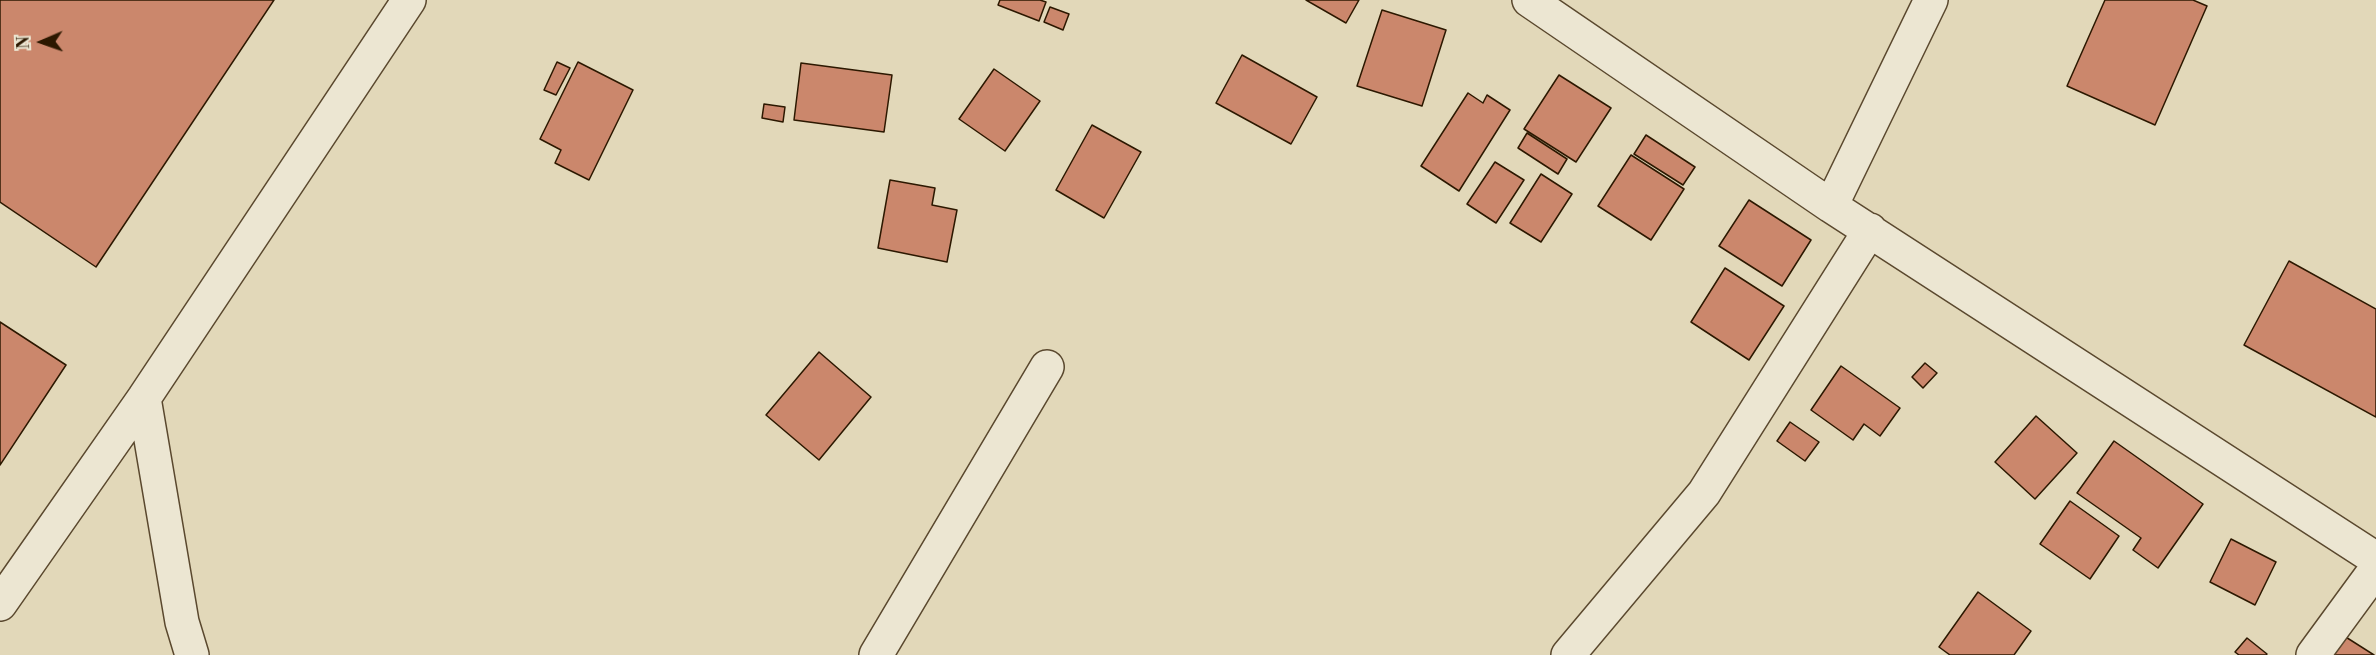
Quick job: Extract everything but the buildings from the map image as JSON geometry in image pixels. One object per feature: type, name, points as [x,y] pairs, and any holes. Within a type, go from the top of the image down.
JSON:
[{"type":"street","points":[[0,604],[144,398],[409,0]]},
{"type":"street","points":[[1529,0],[1831,206],[2376,559]]},
{"type":"street","points":[[1831,206],[1931,0]]},
{"type":"street","points":[[1568,655],[1704,493],[1870,230]]},
{"type":"street","points":[[876,655],[1047,367]]},
{"type":"street","points":[[144,398],[182,622],[192,655]]},
{"type":"street","points":[[2313,655],[2376,569]]}]
